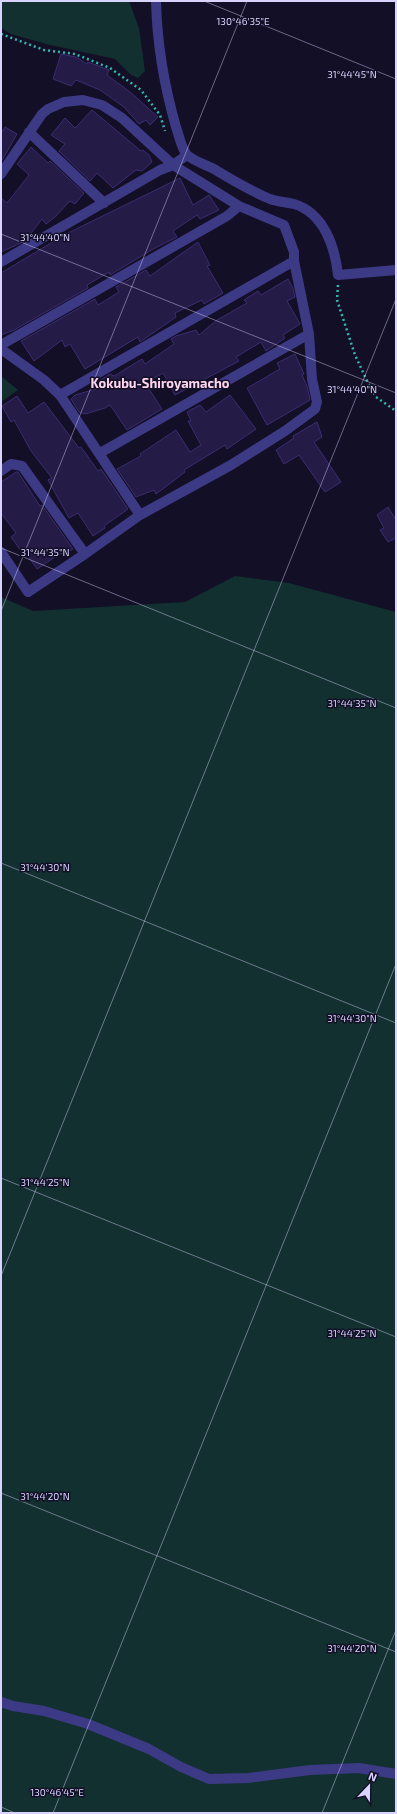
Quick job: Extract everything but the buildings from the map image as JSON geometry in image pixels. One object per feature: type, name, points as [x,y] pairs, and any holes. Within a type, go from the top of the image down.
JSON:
[{"type":"street","points":[[156,1],[157,31],[162,67],[180,140],[187,155],[272,200],[295,204],[308,211],[322,225],[332,244],[338,275],[396,270]]},
{"type":"street","points":[[1,174],[42,114],[48,109],[64,102],[83,100],[102,105],[122,118],[173,165],[239,206],[284,225],[294,252],[294,261],[309,334],[312,379],[317,402],[315,409],[285,431],[231,465],[140,515],[28,592],[1,552]]},
{"type":"street","points":[[29,132],[104,203]]},
{"type":"street","points":[[1,262],[160,170],[173,165],[187,155]]},
{"type":"street","points":[[1,345],[227,216],[239,206]]},
{"type":"street","points":[[60,395],[294,261]]},
{"type":"street","points":[[100,454],[309,334]]},
{"type":"street","points":[[1,349],[44,380],[60,395],[140,515]]},
{"type":"street","points":[[1,471],[11,464],[22,466],[85,554]]},
{"type":"street","points":[[1,1702],[13,1706],[44,1711],[88,1724],[149,1748],[181,1767],[208,1779],[248,1778],[310,1770],[359,1768],[396,1774]]},
{"type":"path","points":[[1,34],[44,50],[75,54],[110,68],[141,90],[160,115],[164,130],[171,137],[180,140]]},
{"type":"path","points":[[338,275],[338,300],[355,355],[376,397],[396,411]]},
{"type":"green space","points":[[1,1],[129,1],[139,28],[145,71],[138,78],[131,75],[115,59],[46,44],[11,34],[1,28]]},
{"type":"green space","points":[[1,376],[18,390],[1,402]]},
{"type":"green space","points":[[235,576],[289,583],[396,612],[396,1813],[1,1813],[1,597],[33,611],[185,602]]},
{"type":"district","name":"Kokubu-Shiroyamacho","points":[[160,383]]}]
